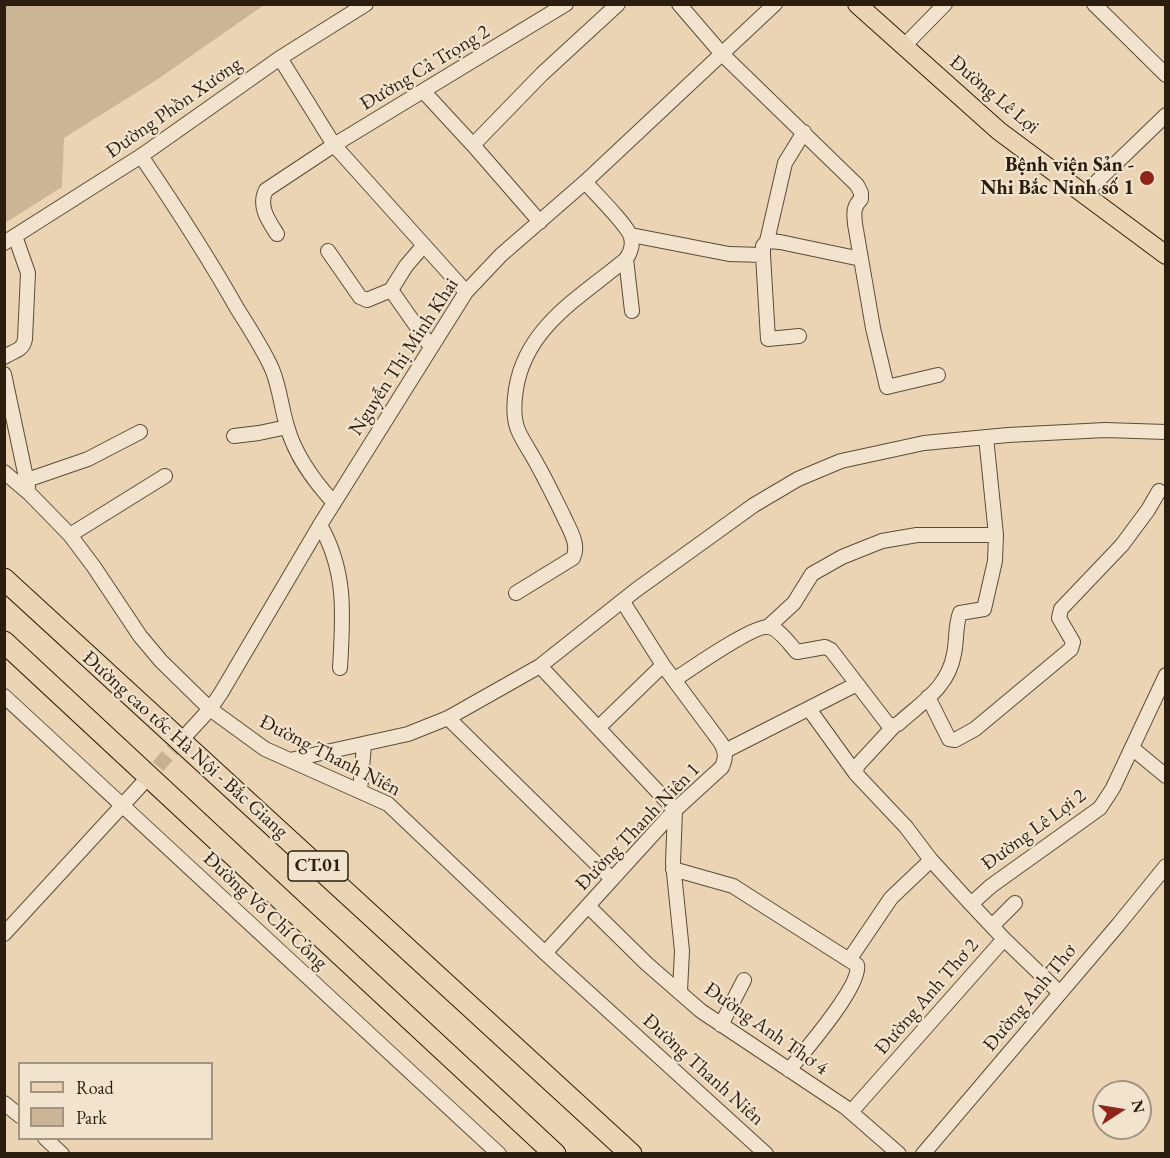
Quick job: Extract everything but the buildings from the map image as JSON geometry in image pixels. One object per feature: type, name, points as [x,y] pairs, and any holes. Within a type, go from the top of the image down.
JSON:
[{"type":"highway","name":"Đường cao tốc Hà Nội - Bắc Giang","points":[[4,579],[632,1154]]},
{"type":"highway","name":"CT.01","points":[[4,642],[555,1154]]},
{"type":"main road","name":"Đường Lê Lợi","points":[[857,4],[999,131],[1166,255]]},
{"type":"street","name":"Đường Phồn Xương","points":[[10,240],[141,156],[280,58],[366,4]]},
{"type":"street","name":"Đường Cả Trọng 2","points":[[277,234],[263,207],[263,196],[266,190],[334,145],[566,4]]},
{"type":"street","points":[[473,145],[542,74],[618,4]]},
{"type":"street","points":[[679,4],[722,54],[849,175],[861,193],[861,199],[855,205],[854,213],[861,260],[887,387],[938,375]]},
{"type":"street","name":"Nguyễn Thị Minh Khai","points":[[187,734],[210,709],[320,525],[466,291],[501,255],[585,182],[775,4]]},
{"type":"street","points":[[903,47],[945,4]]},
{"type":"street","points":[[1094,4],[1166,75]]},
{"type":"street","points":[[280,58],[334,145],[466,291]]},
{"type":"street","points":[[424,92],[540,222]]},
{"type":"street","points":[[1083,195],[1166,116]]},
{"type":"street","points":[[800,336],[768,339],[763,246],[767,241],[785,163],[804,132]]},
{"type":"street","points":[[141,156],[206,254],[272,369],[284,407],[287,427],[304,465],[312,479],[334,503]]},
{"type":"street","points":[[516,592],[573,558],[576,552],[573,537],[547,481],[518,429],[514,402],[525,356],[533,342],[568,304],[626,259],[632,244],[631,235],[625,226],[585,182]]},
{"type":"street","points":[[631,235],[729,254],[763,255]]},
{"type":"street","points":[[4,357],[21,349],[25,339],[28,273],[10,240]]},
{"type":"street","points":[[767,241],[861,260]]},
{"type":"street","points":[[328,251],[360,297],[367,300],[391,290],[406,266],[424,245]]},
{"type":"street","points":[[626,259],[632,311]]},
{"type":"street","points":[[391,290],[431,346]]},
{"type":"street","points":[[4,374],[28,487],[140,432]]},
{"type":"street","points":[[234,435],[287,427]]},
{"type":"street","points":[[290,760],[408,734],[448,718],[540,666],[636,590],[754,505],[798,479],[841,460],[924,443],[986,437],[1105,429],[1166,432]]},
{"type":"street","points":[[856,774],[857,766],[894,726],[940,688],[951,667],[955,652],[956,621],[960,612],[984,609],[994,561],[996,535],[986,437]]},
{"type":"street","name":"Đường Thanh Niên","points":[[4,472],[28,487],[94,567],[140,636],[161,662],[210,709],[265,749],[388,804],[545,953],[766,1154]]},
{"type":"street","points":[[69,535],[165,476]]},
{"type":"street","points":[[928,697],[949,739],[955,740],[975,729],[1063,656],[1073,646],[1059,618],[1062,609],[1122,545],[1148,510],[1159,490]]},
{"type":"street","points":[[320,525],[330,543],[342,593],[340,668]]},
{"type":"street","points":[[768,627],[794,603],[813,574],[842,557],[882,541],[917,535],[996,535]]},
{"type":"street","points":[[623,602],[663,665],[725,750],[857,684]]},
{"type":"street","points":[[674,680],[732,643],[760,628],[768,627],[776,631],[797,652],[825,647],[831,650],[887,723],[894,726]]},
{"type":"street","points":[[598,728],[663,665]]},
{"type":"street","points":[[540,666],[675,810],[674,869],[682,951],[680,991]]},
{"type":"street","name":"Đường Lê Lợi 2","points":[[971,904],[991,886],[1100,808],[1113,788],[1166,675]]},
{"type":"street","name":"Đường Võ Chí Công","points":[[4,696],[499,1154]]},
{"type":"street","points":[[809,709],[856,774],[899,818],[931,860],[1004,939]]},
{"type":"street","points":[[448,718],[612,879]]},
{"type":"street","points":[[360,791],[364,745]]},
{"type":"street","points":[[1132,748],[1166,776]]},
{"type":"street","name":"Đường Thanh Niên 1","points":[[545,953],[675,810],[722,767],[725,750]]},
{"type":"street","points":[[4,934],[142,784]]},
{"type":"street","points":[[849,960],[891,898],[931,860]]},
{"type":"street","name":"Đường Anh Thơ","points":[[923,1154],[1166,866]]},
{"type":"street","points":[[674,869],[733,886],[857,965],[858,971],[831,1019],[789,1070]]},
{"type":"street","points":[[992,926],[1015,903]]},
{"type":"street","name":"Đường Anh Thơ 4","points":[[589,906],[647,964],[701,1011],[851,1112],[899,1154]]},
{"type":"street","name":"Đường Anh Thơ 2","points":[[851,1112],[1004,939],[1060,993]]},
{"type":"street","points":[[721,1025],[744,980]]},
{"type":"street","points":[[4,1102],[18,1114]]},
{"type":"street","points":[[47,1140],[62,1154]]},
{"type":"green space","points":[[5,4],[264,5],[158,79],[64,138],[62,187],[5,223]]},
{"type":"tunnel","points":[[144,782],[185,736]]},
{"type":"place","name":"Bệnh viện Sản - Nhi Bắc Ninh số 1","points":[[1147,178]]}]
